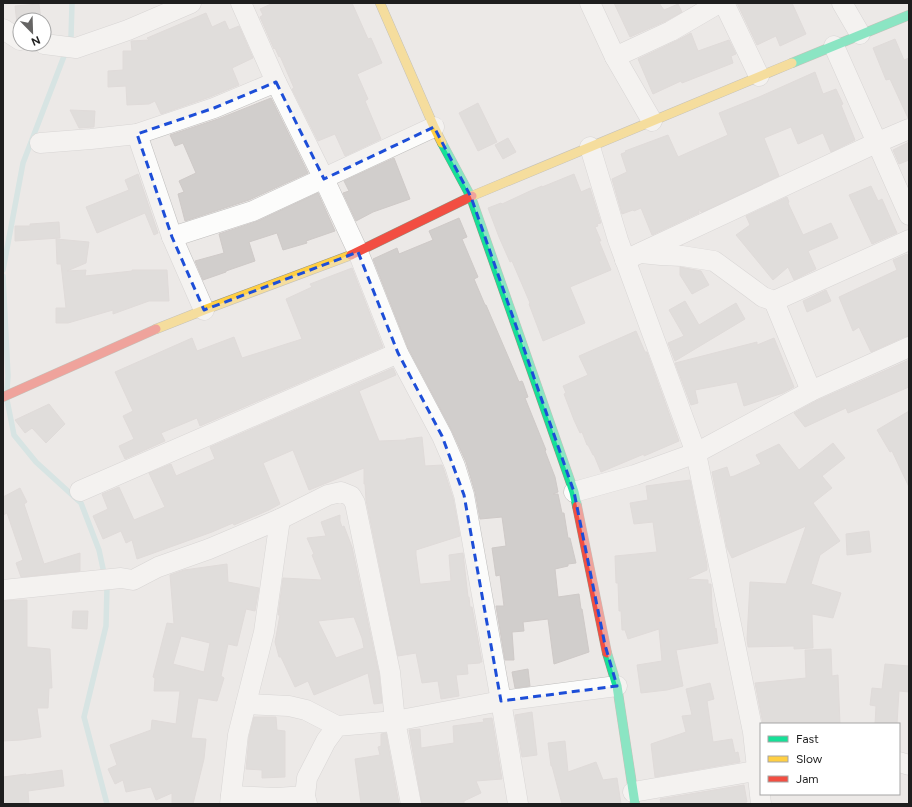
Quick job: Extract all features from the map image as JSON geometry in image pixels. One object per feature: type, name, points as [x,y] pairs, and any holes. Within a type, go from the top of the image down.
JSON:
[{"type":"street","points":[[52,45],[76,48],[128,30],[191,3]]},
{"type":"street","points":[[241,3],[276,82],[358,252],[398,353],[442,436],[455,466],[464,495],[518,804]]},
{"type":"street","points":[[380,3],[434,127],[471,197],[574,492],[605,645],[617,686],[634,798],[759,771]]},
{"type":"street","points":[[590,3],[615,57],[652,121]]},
{"type":"street","points":[[615,57],[671,31],[719,3]]},
{"type":"street","points":[[724,3],[759,76]]},
{"type":"street","points":[[842,3],[860,34]]},
{"type":"street","points":[[3,397],[147,333],[358,252],[471,197],[860,34],[909,15]]},
{"type":"street","points":[[3,30],[12,35]]},
{"type":"street","points":[[834,46],[909,215]]},
{"type":"street","points":[[40,142],[91,139],[137,134],[214,108],[276,82]]},
{"type":"street","points":[[172,237],[253,211],[434,127]]},
{"type":"street","points":[[633,256],[909,129]]},
{"type":"street","points":[[137,134],[172,237],[204,310]]},
{"type":"street","points":[[590,147],[618,240],[633,256],[696,454],[753,732],[760,788]]},
{"type":"street","points":[[633,256],[682,256],[714,261],[763,297],[774,301],[909,240]]},
{"type":"street","points":[[774,301],[811,391]]},
{"type":"street","points":[[574,492],[635,475],[696,454],[811,391],[909,347]]},
{"type":"street","points":[[80,491],[398,353]]},
{"type":"street","points":[[3,590],[121,578],[133,580],[158,567],[210,549],[280,519],[328,495],[341,492],[351,496],[355,503],[390,672],[395,721],[411,804]]},
{"type":"street","points":[[280,519],[264,632],[238,735],[231,800],[277,798],[306,800],[307,778],[326,741],[337,726]]},
{"type":"street","points":[[246,704],[289,706],[306,710],[337,726],[395,721],[501,701],[617,686]]},
{"type":"highlighted area","points":[[276,82],[324,179],[434,127],[471,197],[574,492],[605,645],[617,686],[501,701],[464,495],[442,436],[398,353],[358,252],[204,310],[172,237],[137,134],[214,108]]},
{"type":"building","points":[[273,3],[352,3],[368,39],[371,38],[382,63],[357,74],[368,99],[365,101],[381,139],[345,156],[335,134],[318,141],[292,89],[294,88],[280,56],[279,57],[275,48],[274,49],[260,17],[263,15],[260,9]]},
{"type":"building","points":[[614,3],[659,3],[664,10],[678,4],[682,12],[630,37]]},
{"type":"building","points":[[737,3],[792,3],[806,34],[780,46],[776,36],[757,45]]},
{"type":"building","points":[[39,4],[40,12],[16,12],[15,6]]},
{"type":"building","points":[[206,13],[212,27],[225,21],[229,30],[239,26],[253,58],[232,68],[239,85],[161,114],[155,101],[149,104],[127,105],[126,86],[108,87],[108,71],[123,70],[123,51],[132,51],[131,41],[149,40],[147,38]]},
{"type":"building","points":[[691,33],[698,51],[729,40],[736,54],[731,56],[733,63],[682,83],[681,81],[653,94],[638,59]]},
{"type":"building","points":[[895,39],[904,60],[909,58],[909,118],[890,79],[886,80],[873,48]]},
{"type":"building","points":[[815,72],[823,94],[836,89],[843,104],[841,105],[855,140],[831,152],[823,133],[798,144],[791,127],[764,138],[779,176],[702,212],[699,209],[699,213],[652,235],[641,208],[622,214],[612,179],[627,172],[621,154],[626,152],[625,151],[668,135],[678,157],[728,135],[719,113]]},
{"type":"building","points":[[271,98],[308,173],[249,200],[185,221],[178,194],[184,192],[179,181],[196,173],[183,143],[175,146],[170,135],[218,119]]},
{"type":"building","points":[[478,103],[497,142],[478,151],[459,113]]},
{"type":"building","points":[[70,110],[95,111],[94,127],[79,128]]},
{"type":"building","points":[[508,138],[516,152],[503,159],[495,145]]},
{"type":"building","points":[[909,142],[909,160],[899,164],[893,150]]},
{"type":"building","points":[[394,158],[410,199],[373,212],[356,221],[343,193],[349,191],[344,181]]},
{"type":"building","points":[[138,174],[158,233],[154,235],[145,213],[97,233],[86,207],[129,190],[125,180]]},
{"type":"building","points":[[574,174],[581,192],[590,188],[601,223],[597,224],[598,226],[595,227],[611,270],[570,287],[585,323],[543,341],[529,304],[530,303],[512,261],[510,262],[488,208],[501,203],[502,204],[542,186]]},
{"type":"building","points":[[871,186],[878,201],[882,199],[897,233],[872,244],[849,195]]},
{"type":"building","points":[[318,193],[335,231],[306,241],[307,243],[283,250],[277,233],[249,242],[255,261],[203,280],[195,261],[224,253],[219,234],[258,221]]},
{"type":"building","points":[[787,197],[788,203],[803,235],[831,223],[838,238],[808,251],[816,269],[794,280],[788,267],[773,280],[736,235],[750,225],[746,216]]},
{"type":"building","points":[[459,218],[467,237],[462,239],[478,277],[474,279],[519,382],[522,381],[523,383],[528,397],[525,398],[546,450],[545,451],[555,477],[558,492],[553,494],[558,494],[562,513],[564,513],[568,538],[570,538],[576,563],[568,564],[568,566],[555,569],[558,597],[579,594],[589,652],[554,664],[548,619],[523,622],[524,631],[512,632],[514,660],[505,660],[496,606],[504,606],[500,575],[496,576],[492,548],[506,546],[502,517],[480,519],[475,492],[466,462],[452,431],[408,348],[373,259],[397,248],[399,254],[433,240],[429,231]]},
{"type":"building","points":[[59,222],[60,238],[15,241],[15,226],[30,226],[30,224]]},
{"type":"building","points":[[56,239],[89,242],[86,263],[67,271],[86,270],[85,276],[132,270],[167,270],[169,301],[149,301],[113,314],[113,310],[68,323],[56,323],[56,308],[66,308],[61,264],[57,264]]},
{"type":"building","points":[[907,254],[909,258],[909,336],[871,352],[859,327],[853,331],[839,297],[897,270],[893,260]]},
{"type":"building","points":[[680,267],[701,271],[709,285],[692,294],[680,275]]},
{"type":"building","points":[[352,268],[383,347],[200,426],[197,418],[161,433],[165,441],[125,459],[119,446],[134,439],[123,416],[133,411],[115,372],[192,338],[197,351],[234,337],[242,358],[302,339],[286,299],[312,287],[310,284]]},
{"type":"building","points":[[826,290],[831,301],[807,312],[803,301]]},
{"type":"building","points":[[685,301],[699,325],[736,303],[745,319],[675,361],[668,343],[684,336],[669,310]]},
{"type":"building","points":[[636,331],[645,352],[647,352],[679,441],[601,472],[594,455],[587,445],[582,432],[580,433],[574,420],[564,394],[566,393],[563,386],[588,375],[579,356]]},
{"type":"building","points":[[774,338],[794,387],[783,393],[744,406],[737,382],[695,390],[698,403],[691,405],[675,363],[757,342],[757,345]]},
{"type":"building","points":[[909,360],[909,387],[848,413],[846,408],[805,427],[794,413],[816,401]]},
{"type":"building","points":[[393,368],[396,375],[359,391],[379,441],[406,440],[422,437],[425,466],[442,465],[444,470],[453,498],[460,536],[416,550],[416,555],[420,584],[422,584],[451,581],[449,555],[463,553],[468,597],[470,607],[472,607],[482,662],[467,664],[468,674],[456,675],[459,696],[441,699],[438,681],[422,683],[416,653],[398,656],[366,500],[364,468],[309,490],[293,450],[263,463],[280,504],[269,510],[234,525],[233,523],[137,559],[132,540],[126,543],[121,531],[103,539],[93,516],[108,509],[102,494],[119,487],[134,520],[165,507],[149,473],[171,464],[176,476],[215,459],[210,447]]},
{"type":"building","points":[[49,404],[65,424],[46,443],[32,428],[25,433],[15,420]]},
{"type":"building","points":[[909,411],[909,487],[892,451],[890,452],[877,430]]},
{"type":"building","points":[[833,443],[845,458],[822,476],[832,488],[813,503],[840,541],[820,555],[811,584],[841,593],[833,618],[812,614],[813,648],[794,649],[794,646],[748,647],[747,639],[750,582],[786,584],[806,526],[732,558],[727,548],[712,472],[727,467],[730,477],[734,476],[761,464],[756,455],[779,444],[799,470]]},
{"type":"building","points":[[690,480],[707,570],[687,579],[708,580],[708,584],[711,584],[712,607],[718,643],[676,650],[683,686],[667,690],[641,693],[637,665],[662,661],[659,629],[628,639],[625,630],[622,630],[621,611],[619,611],[618,583],[616,583],[615,556],[657,552],[653,522],[634,524],[630,503],[648,500],[646,486]]},
{"type":"building","points":[[20,488],[27,502],[24,504],[44,564],[80,553],[80,571],[21,577],[16,563],[23,560],[7,513],[3,515],[3,497]]},
{"type":"building","points":[[340,515],[342,527],[344,526],[352,547],[379,674],[382,703],[374,704],[368,673],[314,695],[308,681],[295,687],[281,657],[279,657],[275,642],[280,615],[278,615],[283,578],[322,580],[312,555],[314,554],[307,538],[326,536],[321,522]],"holes":[[[354,617],[364,648],[336,658],[318,621]]]},
{"type":"building","points":[[869,531],[871,552],[847,555],[846,534]]},
{"type":"building","points":[[227,564],[228,582],[259,588],[255,611],[246,609],[237,646],[228,644],[221,676],[224,678],[217,701],[198,698],[191,738],[206,739],[204,759],[193,804],[172,804],[172,793],[156,800],[151,787],[126,792],[123,780],[115,784],[108,769],[117,765],[110,745],[151,730],[152,720],[176,724],[180,691],[154,691],[155,678],[153,677],[167,623],[174,624],[170,575],[184,570]],"holes":[[[181,636],[210,643],[204,672],[173,664]]]},
{"type":"building","points":[[27,600],[27,647],[50,649],[52,688],[49,688],[48,708],[37,708],[41,737],[3,741],[3,601]]},
{"type":"building","points":[[73,611],[88,611],[87,629],[72,628]]},
{"type":"building","points":[[831,649],[832,676],[838,675],[840,723],[763,723],[755,683],[806,678],[805,650]]},
{"type":"building","points":[[885,664],[909,666],[909,692],[899,691],[897,723],[875,723],[876,706],[870,705],[872,688],[882,689]]},
{"type":"building","points":[[528,669],[530,686],[515,688],[512,672]]},
{"type":"building","points":[[710,683],[714,699],[707,701],[713,742],[732,739],[735,753],[738,752],[740,762],[655,777],[651,744],[686,732],[682,716],[692,715],[686,689]]},
{"type":"building","points":[[532,712],[537,755],[522,757],[515,715]]},
{"type":"building","points":[[254,717],[276,717],[277,730],[285,731],[285,777],[262,778],[262,770],[246,769],[249,737]]},
{"type":"building","points":[[492,718],[502,779],[476,781],[481,793],[464,801],[464,804],[447,804],[447,802],[422,804],[409,730],[420,729],[421,748],[454,743],[453,726],[484,722],[483,719]]},
{"type":"building","points":[[386,733],[399,804],[361,804],[355,759],[380,755],[378,747],[381,746],[381,734]]},
{"type":"building","points":[[565,741],[568,772],[596,762],[603,780],[617,778],[621,804],[562,804],[551,766],[548,743]]},
{"type":"building","points":[[62,770],[64,786],[28,791],[29,804],[3,804],[3,777]]},
{"type":"building","points":[[744,785],[747,802],[738,804],[661,804],[660,799]]},
{"type":"waterway","points":[[3,270],[23,163],[71,38],[72,3]]},
{"type":"waterway","points":[[3,276],[8,376],[7,389]]},
{"type":"waterway","points":[[7,400],[14,435],[36,462],[81,503],[99,550],[107,587],[106,626],[84,717],[107,804]]},
{"type":"traffic: fast","points":[[792,63],[909,15]]},
{"type":"traffic: fast","points":[[442,143],[471,197],[574,492],[577,506]]},
{"type":"traffic: fast","points":[[607,653],[617,686],[635,804]]},
{"type":"traffic: slow","points":[[380,3],[442,143]]},
{"type":"traffic: slow","points":[[472,196],[792,63]]},
{"type":"traffic: slow","points":[[156,329],[351,255]]},
{"type":"traffic: jam","points":[[351,255],[472,196]]},
{"type":"traffic: jam","points":[[3,397],[156,329]]},
{"type":"traffic: jam","points":[[577,506],[607,653]]}]
